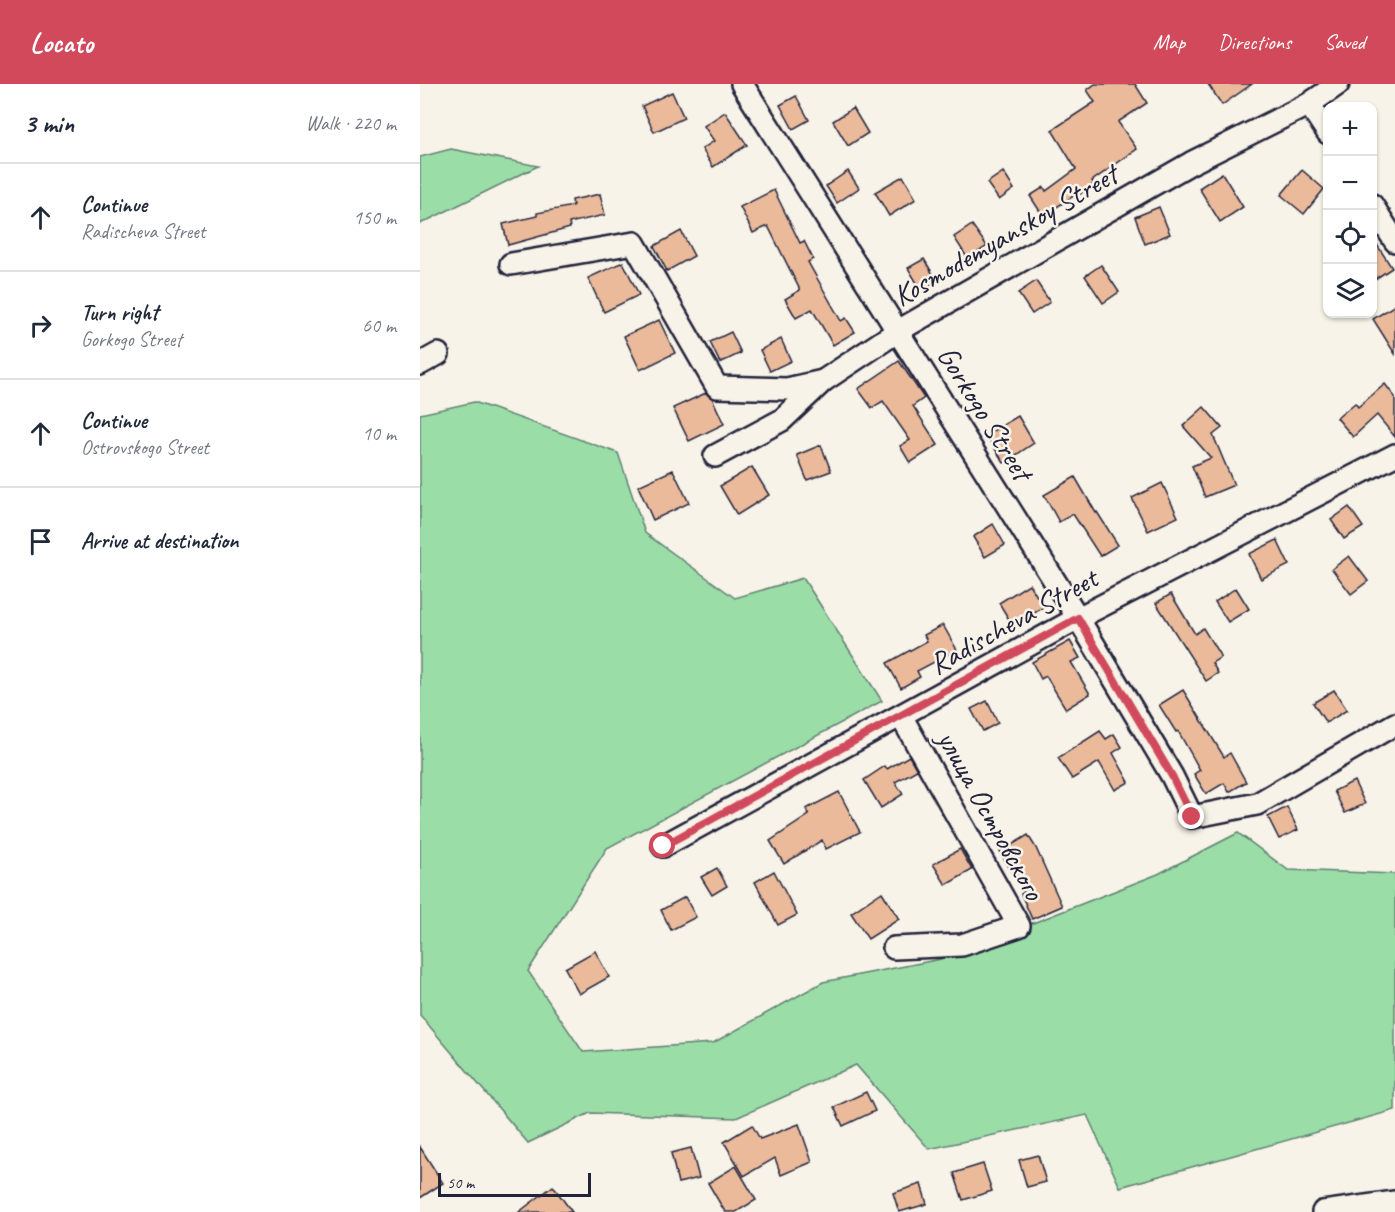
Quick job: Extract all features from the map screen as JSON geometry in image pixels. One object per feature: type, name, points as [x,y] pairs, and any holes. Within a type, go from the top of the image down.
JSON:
[{"type":"street","name":"Gorkogo Street","points":[[742,84],[1078,618],[1172,776],[1192,817],[1257,804],[1395,724]]},
{"type":"street","name":"Kosmodemyanskoy Street","points":[[715,456],[782,420],[823,381],[898,331],[1191,163],[1309,104],[1338,84]]},
{"type":"street","points":[[1309,104],[1323,126]]},
{"type":"street","points":[[1375,210],[1395,241]]},
{"type":"street","points":[[511,264],[634,243],[717,387],[787,389],[823,381]]},
{"type":"street","name":"Radischeva Street","points":[[663,846],[1078,618],[1395,455]]},
{"type":"street","name":"улица Островского","points":[[894,948],[962,945],[1019,926],[901,716]]},
{"type":"street","points":[[1323,1212],[1395,1202]]},
{"type":"green space","points":[[451,149],[538,166],[420,224],[420,157]]},
{"type":"green space","points":[[474,402],[618,453],[645,533],[735,598],[803,578],[882,701],[607,848],[528,971],[583,1052],[713,1043],[823,982],[941,959],[1158,874],[1238,833],[1288,870],[1395,874],[1395,1110],[1120,1187],[1087,1115],[929,1149],[856,1065],[736,1118],[590,1113],[528,1143],[420,1015],[420,414]]},
{"type":"building","points":[[1095,84],[1135,84],[1147,103],[1118,122],[1137,149],[1092,181],[1094,184],[1076,197],[1075,195],[1043,216],[1030,196],[1044,187],[1046,191],[1076,169],[1052,130],[1095,102],[1087,90]]},
{"type":"building","points":[[1208,84],[1252,84],[1222,105]]},
{"type":"building","points":[[672,92],[684,118],[654,132],[642,106]]},
{"type":"building","points":[[796,96],[809,120],[793,129],[780,105]]},
{"type":"building","points":[[853,108],[868,133],[848,146],[833,121]]},
{"type":"building","points":[[725,112],[747,145],[713,167],[702,149],[714,141],[704,126]]},
{"type":"building","points":[[1302,170],[1323,188],[1304,214],[1281,195]]},
{"type":"building","points":[[848,171],[859,188],[837,203],[826,186]]},
{"type":"building","points":[[1003,172],[1014,189],[999,200],[987,183]]},
{"type":"building","points":[[1222,173],[1243,207],[1220,222],[1199,188]]},
{"type":"building","points":[[903,176],[916,199],[889,216],[875,192]]},
{"type":"building","points":[[774,190],[800,243],[804,241],[813,259],[808,262],[841,321],[846,318],[855,332],[833,345],[812,309],[796,318],[785,299],[800,290],[768,226],[753,233],[740,207]]},
{"type":"building","points":[[600,194],[605,215],[569,223],[570,228],[508,245],[503,224],[537,216],[537,213],[573,206],[572,200]]},
{"type":"building","points":[[1159,207],[1170,234],[1145,244],[1135,217]]},
{"type":"building","points":[[972,225],[987,246],[968,259],[954,237]]},
{"type":"building","points":[[681,231],[694,256],[667,271],[654,246]]},
{"type":"building","points":[[1377,245],[1392,268],[1377,278]]},
{"type":"building","points":[[924,259],[937,281],[921,290],[908,268]]},
{"type":"building","points":[[623,262],[639,295],[604,312],[588,278]]},
{"type":"building","points":[[1101,265],[1119,292],[1103,303],[1085,276]]},
{"type":"building","points":[[1036,281],[1050,302],[1032,314],[1018,293]]},
{"type":"building","points":[[1395,305],[1395,354],[1373,319]]},
{"type":"building","points":[[659,320],[675,353],[640,370],[624,336]]},
{"type":"building","points":[[731,332],[741,353],[720,363],[710,342]]},
{"type":"building","points":[[781,339],[791,361],[770,371],[760,350]]},
{"type":"building","points":[[899,361],[924,398],[913,406],[938,445],[910,463],[900,446],[910,440],[883,401],[872,408],[858,389]]},
{"type":"building","points":[[1385,384],[1395,397],[1395,437],[1377,415],[1353,437],[1337,418],[1355,403],[1358,407]]},
{"type":"building","points":[[706,393],[712,398],[724,424],[689,441],[673,408]]},
{"type":"building","points":[[1204,407],[1222,428],[1213,435],[1234,485],[1205,497],[1192,466],[1211,458],[1183,426]]},
{"type":"building","points":[[1018,416],[1034,443],[1004,463],[986,435]]},
{"type":"building","points":[[821,445],[831,471],[807,480],[797,455]]},
{"type":"building","points":[[752,467],[769,495],[737,515],[720,486]]},
{"type":"building","points":[[673,470],[689,503],[653,520],[638,486]]},
{"type":"building","points":[[1075,477],[1118,545],[1100,556],[1073,514],[1059,522],[1044,495]]},
{"type":"building","points":[[1162,483],[1178,517],[1148,531],[1132,498]]},
{"type":"building","points":[[1349,507],[1363,527],[1344,539],[1331,520]]},
{"type":"building","points":[[993,524],[1005,545],[985,557],[973,537]]},
{"type":"building","points":[[1277,540],[1289,565],[1261,579],[1249,554]]},
{"type":"building","points":[[1349,556],[1368,581],[1351,594],[1332,569]]},
{"type":"building","points":[[1029,584],[1044,607],[1013,626],[999,603]]},
{"type":"building","points":[[1236,588],[1249,609],[1228,622],[1215,602]]},
{"type":"building","points":[[1171,594],[1195,634],[1203,628],[1221,657],[1212,663],[1218,673],[1206,681],[1156,603]]},
{"type":"building","points":[[943,625],[957,650],[917,671],[920,677],[901,688],[887,663],[927,641],[924,635]]},
{"type":"building","points":[[1070,641],[1080,658],[1071,662],[1090,694],[1066,709],[1046,676],[1041,679],[1032,662]]},
{"type":"building","points":[[1183,690],[1224,757],[1230,753],[1246,782],[1229,792],[1224,783],[1206,794],[1194,774],[1200,770],[1178,731],[1176,732],[1159,705]]},
{"type":"building","points":[[1334,690],[1347,710],[1326,723],[1313,703]]},
{"type":"building","points":[[987,701],[998,723],[983,731],[971,709]]},
{"type":"building","points":[[1100,731],[1106,739],[1114,734],[1122,747],[1113,753],[1129,782],[1115,790],[1099,762],[1072,779],[1058,758]]},
{"type":"building","points":[[909,756],[917,770],[895,782],[903,794],[881,808],[864,780],[885,766],[887,769]]},
{"type":"building","points":[[1354,781],[1365,804],[1345,813],[1334,791]]},
{"type":"building","points":[[839,792],[860,832],[826,849],[822,840],[784,864],[770,841],[809,815],[806,809]]},
{"type":"building","points":[[1287,807],[1298,830],[1279,839],[1268,817]]},
{"type":"building","points":[[1028,835],[1062,906],[1032,919],[1021,894],[1024,892],[1000,852]]},
{"type":"building","points":[[960,849],[972,870],[946,885],[933,864]]},
{"type":"building","points":[[717,868],[727,886],[712,895],[701,877]]},
{"type":"building","points":[[774,871],[797,915],[778,925],[755,882]]},
{"type":"building","points":[[882,892],[899,919],[868,939],[851,913]]},
{"type":"building","points":[[685,897],[696,917],[671,930],[661,910]]},
{"type":"building","points":[[595,951],[609,977],[579,994],[565,968]]},
{"type":"building","points":[[866,1092],[875,1111],[843,1126],[834,1107]]},
{"type":"building","points":[[799,1124],[812,1162],[781,1175],[775,1158],[744,1176],[724,1142],[752,1125],[760,1139]]},
{"type":"building","points":[[420,1147],[443,1183],[420,1198]]},
{"type":"building","points":[[691,1148],[699,1178],[678,1183],[671,1153]]},
{"type":"building","points":[[1038,1155],[1046,1182],[1027,1187],[1019,1160]]},
{"type":"building","points":[[983,1164],[992,1191],[963,1200],[954,1173]]},
{"type":"building","points":[[736,1166],[756,1200],[736,1212],[725,1212],[708,1183]]},
{"type":"building","points":[[921,1184],[927,1204],[899,1212],[893,1193]]},
{"type":"building","points":[[553,1186],[572,1212],[519,1212]]},
{"type":"route","points":[[663,846],[1078,618],[1172,776],[1192,817]]}]
